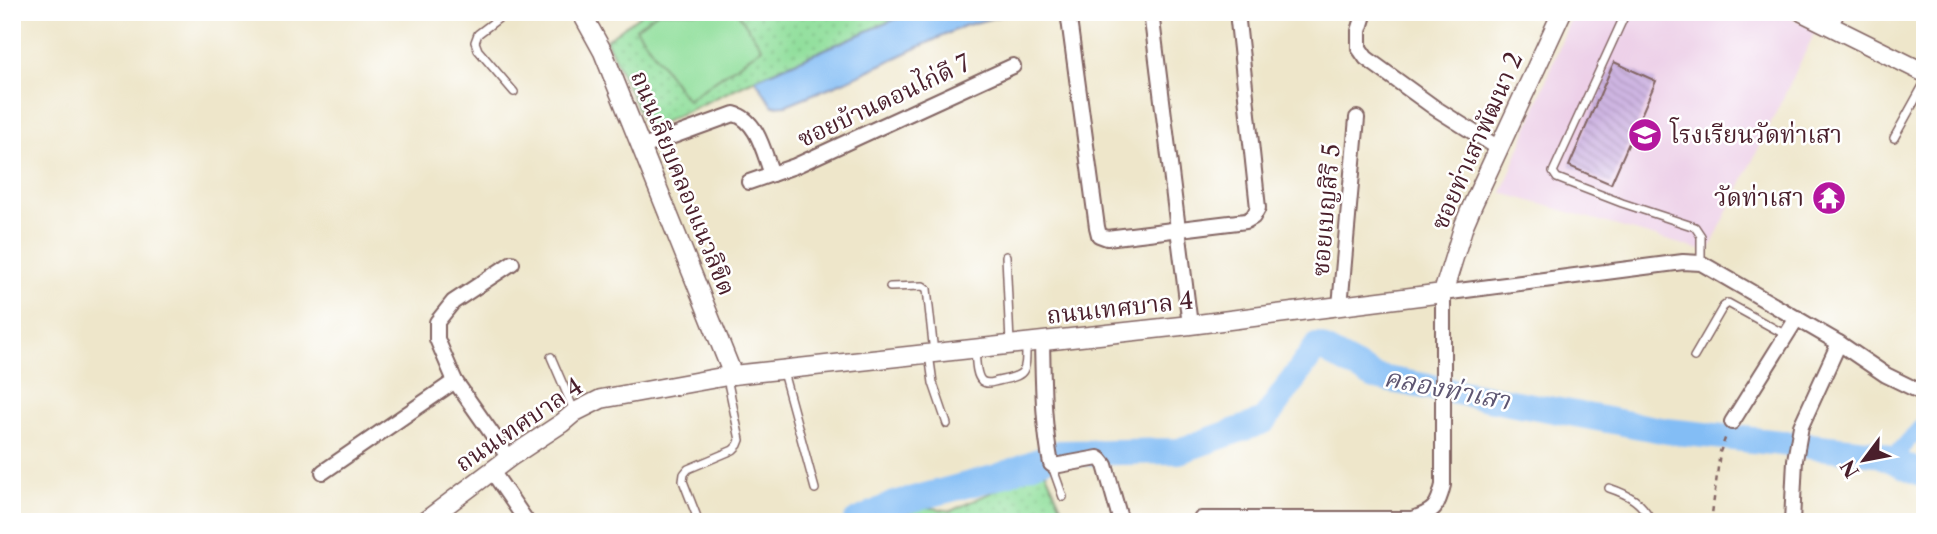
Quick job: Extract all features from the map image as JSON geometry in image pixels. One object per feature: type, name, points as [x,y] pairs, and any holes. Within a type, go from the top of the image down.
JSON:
[{"type":"street","name":"ถนนเลียบคลองแนวลิขิต","points":[[581,12],[603,52],[643,147],[730,376]]},
{"type":"street","points":[[1068,12],[1099,235],[1107,238],[1246,221],[1253,217],[1258,208],[1237,12]]},
{"type":"street","points":[[1151,12],[1190,325]]},
{"type":"street","points":[[1365,12],[1359,31],[1359,48],[1366,58],[1435,108],[1500,149]]},
{"type":"street","name":"ซอยท่าเสาพัฒนา 2","points":[[1443,293],[1464,225],[1562,12]]},
{"type":"street","points":[[1802,12],[1837,20],[1925,73]]},
{"type":"street","name":"ซอยบ้านดอนไก่ดี 7","points":[[749,182],[795,166],[1013,66]]},
{"type":"street","name":"ซอยบ้านดอนไก่ดี 7","points":[[643,147],[734,114],[742,116],[754,129],[772,174]]},
{"type":"street","name":"ซอยเบญสิริ 5","points":[[1340,306],[1357,118]]},
{"type":"street","points":[[509,458],[455,381],[437,338],[437,321],[453,302],[512,262]]},
{"type":"street","name":"ถนนเทศบาล 4","points":[[424,522],[575,412],[601,399],[730,376],[1190,325],[1683,262],[1701,264],[1839,343],[1886,375],[1925,394]]},
{"type":"street","points":[[1201,519],[1412,520],[1427,514],[1439,502],[1443,485],[1443,293]]},
{"type":"street","points":[[1732,422],[1797,318]]},
{"type":"street","points":[[1026,343],[1051,463],[1098,458],[1101,460],[1105,465],[1121,522]]},
{"type":"street","points":[[1792,522],[1795,460],[1801,426],[1839,343]]},
{"type":"street","points":[[323,472],[455,381]]},
{"type":"street","points":[[492,471],[527,522]]},
{"type":"lane","points":[[507,12],[478,34],[475,43],[514,92]]},
{"type":"lane","points":[[1623,19],[1553,172],[1557,178],[1695,227],[1701,236],[1701,264]]},
{"type":"lane","points":[[1894,138],[1925,82]]},
{"type":"lane","points":[[975,349],[981,381],[987,383],[1018,377],[1023,372],[1026,343],[1006,256]]},
{"type":"lane","points":[[890,287],[923,286],[927,289],[933,383],[947,424]]},
{"type":"lane","points":[[1694,357],[1728,303],[1786,335]]},
{"type":"lane","points":[[551,357],[575,412]]},
{"type":"lane","points":[[782,370],[815,489]]},
{"type":"lane","points":[[699,522],[683,481],[684,474],[688,469],[733,450],[738,445],[740,440],[730,376]]},
{"type":"lane","points":[[1051,463],[1063,497]]},
{"type":"lane","points":[[1609,488],[1622,492],[1644,506],[1652,522]]},
{"type":"path","points":[[1711,522],[1720,452],[1732,422]]},
{"type":"shaded area","name":"โรงเรียนวัดท่าเสา","points":[[1573,12],[1779,12],[1816,30],[1708,252],[1502,193]]},
{"type":"green space","points":[[644,12],[912,12],[762,76],[647,130],[606,40]]},
{"type":"green space","points":[[658,12],[737,12],[762,48],[687,100],[636,28]]},
{"type":"green space","points":[[1044,468],[1068,522],[884,522],[926,507],[951,511]]},
{"type":"water","points":[[912,12],[1014,12],[964,26],[848,80],[786,105],[773,106],[755,79]]},
{"type":"building","points":[[1614,62],[1656,81],[1611,184],[1569,166]]},
{"type":"waterway","name":"คลองท่าเสา","points":[[856,522],[894,504],[997,477],[1059,453],[1179,451],[1264,421],[1317,346],[1375,377],[1667,431],[1876,453],[1925,475]]},
{"type":"waterway","points":[[1891,460],[1925,422]]},
{"type":"place","name":"โรงเรียนวัดท่าเสา","points":[[1645,135]]},
{"type":"place","name":"วัดท่าเสา","points":[[1829,198]]}]
